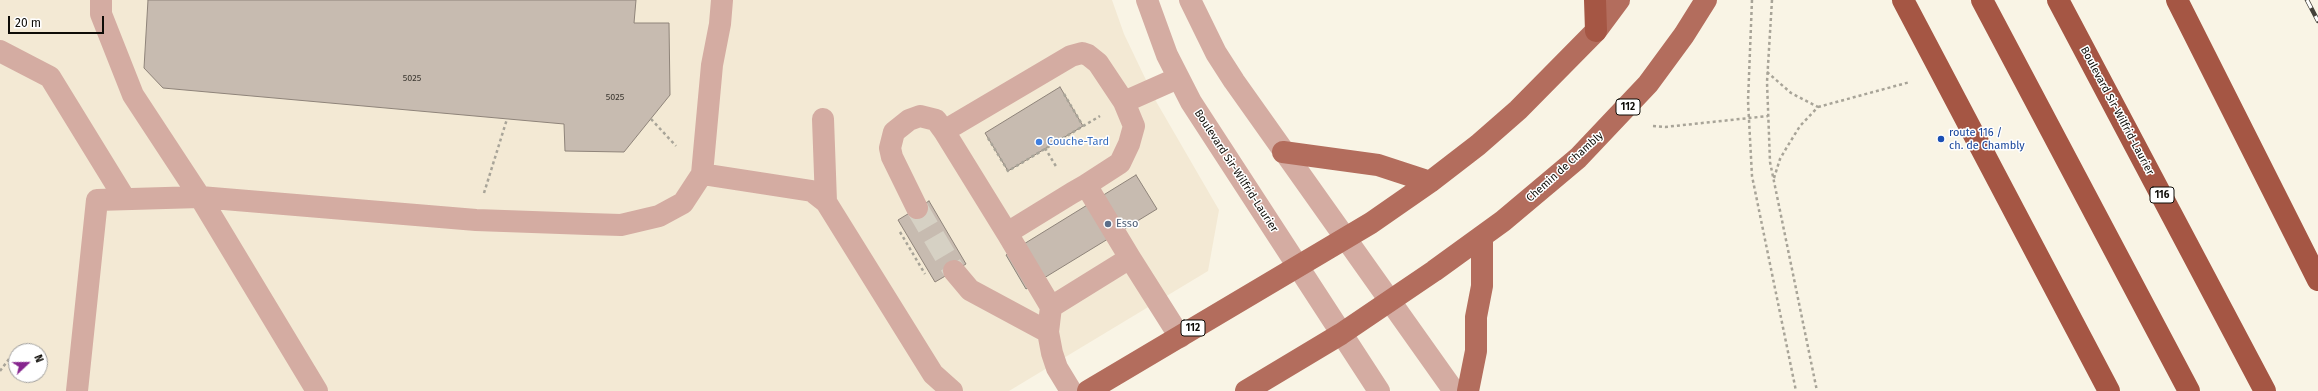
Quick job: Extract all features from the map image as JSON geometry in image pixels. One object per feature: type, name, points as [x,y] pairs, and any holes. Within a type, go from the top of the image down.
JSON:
[{"type":"highway","points":[[1595,0],[1596,31]]},
{"type":"highway","points":[[1903,0],[2109,391]]},
{"type":"highway","points":[[1982,0],[2189,391]]},
{"type":"highway","name":"Boulevard Sir-Wilfrid-Laurier","points":[[2058,0],[2265,391]]},
{"type":"highway","points":[[2177,0],[2318,280]]},
{"type":"main road","points":[[1283,152],[1378,165],[1430,182],[1518,110],[1596,31],[1619,0]]},
{"type":"main road","name":"Chemin de Chambly","points":[[1341,334],[1482,237],[1578,158],[1604,133],[1648,84],[1684,36],[1706,0]]},
{"type":"main road","name":"112","points":[[1088,391],[1345,238],[1430,182]]},
{"type":"main road","points":[[1468,391],[1476,351],[1476,317],[1482,286],[1482,237]]},
{"type":"main road","name":"112","points":[[1246,391],[1341,334]]},
{"type":"street","points":[[101,0],[100,14],[133,95],[200,197],[317,391]]},
{"type":"street","points":[[77,391],[97,200],[200,197],[476,220],[622,225],[658,216],[683,203],[702,174],[712,65],[720,24],[722,0]]},
{"type":"street","name":"Boulevard Sir-Wilfrid-Laurier","points":[[1147,0],[1167,55],[1178,78],[1206,126],[1299,266],[1341,334]]},
{"type":"street","points":[[1190,0],[1216,52],[1283,152],[1454,391]]},
{"type":"street","points":[[0,51],[50,77],[125,199]]},
{"type":"street","points":[[944,131],[1076,54],[1082,53],[1093,58],[1124,102],[1134,126],[1127,148],[1120,163],[1007,233]]},
{"type":"street","points":[[1124,102],[1178,78]]},
{"type":"street","points":[[917,208],[892,157],[890,148],[894,132],[901,126],[920,116],[936,120],[944,131],[1051,307],[1048,332],[1057,368],[1071,391]]},
{"type":"street","points":[[823,119],[826,202]]},
{"type":"street","points":[[702,174],[812,191],[826,202],[933,374],[952,391]]},
{"type":"street","points":[[1086,185],[1180,337]]},
{"type":"street","points":[[1051,307],[1130,258]]},
{"type":"street","points":[[954,271],[970,290],[1048,332]]},
{"type":"street","points":[[1341,334],[1379,391]]},
{"type":"path","points":[[1752,0],[1748,75],[1750,150],[1757,205],[1796,391]]},
{"type":"path","points":[[1772,0],[1767,72],[1768,116],[1773,181],[1817,391]]},
{"type":"path","points":[[1767,72],[1791,93],[1818,107]]},
{"type":"path","points":[[1773,181],[1780,159],[1787,147],[1800,126],[1818,107],[1910,82]]},
{"type":"path","points":[[985,133],[1008,171],[1083,126],[1060,87]]},
{"type":"path","points":[[1652,126],[1665,127],[1768,116]]},
{"type":"path","points":[[476,220],[507,119]]},
{"type":"path","points":[[896,225],[929,280]]},
{"type":"path","points":[[0,371],[8,360]]},
{"type":"shaded area","points":[[0,0],[1112,0],[1124,34],[1157,103],[1219,210],[1208,271],[1009,391],[0,391]]},
{"type":"building","points":[[148,0],[636,0],[634,23],[669,23],[670,95],[624,152],[565,151],[564,124],[163,88],[144,68]]},
{"type":"building","points":[[1060,87],[1083,126],[1008,171],[985,133]]},
{"type":"building","points":[[1136,175],[1157,209],[1026,289],[1006,255]]},
{"type":"building","points":[[929,201],[966,264],[935,282],[898,220]]},
{"type":"tunnel","points":[[917,208],[954,271]]},
{"type":"railway","points":[[2307,0],[2318,21]]},
{"type":"place","name":"route 116 / ch. de Chambly","points":[[1941,139]]},
{"type":"place","name":"Couche-Tard","points":[[1039,142]]},
{"type":"place","name":"Esso","points":[[1108,224]]}]
